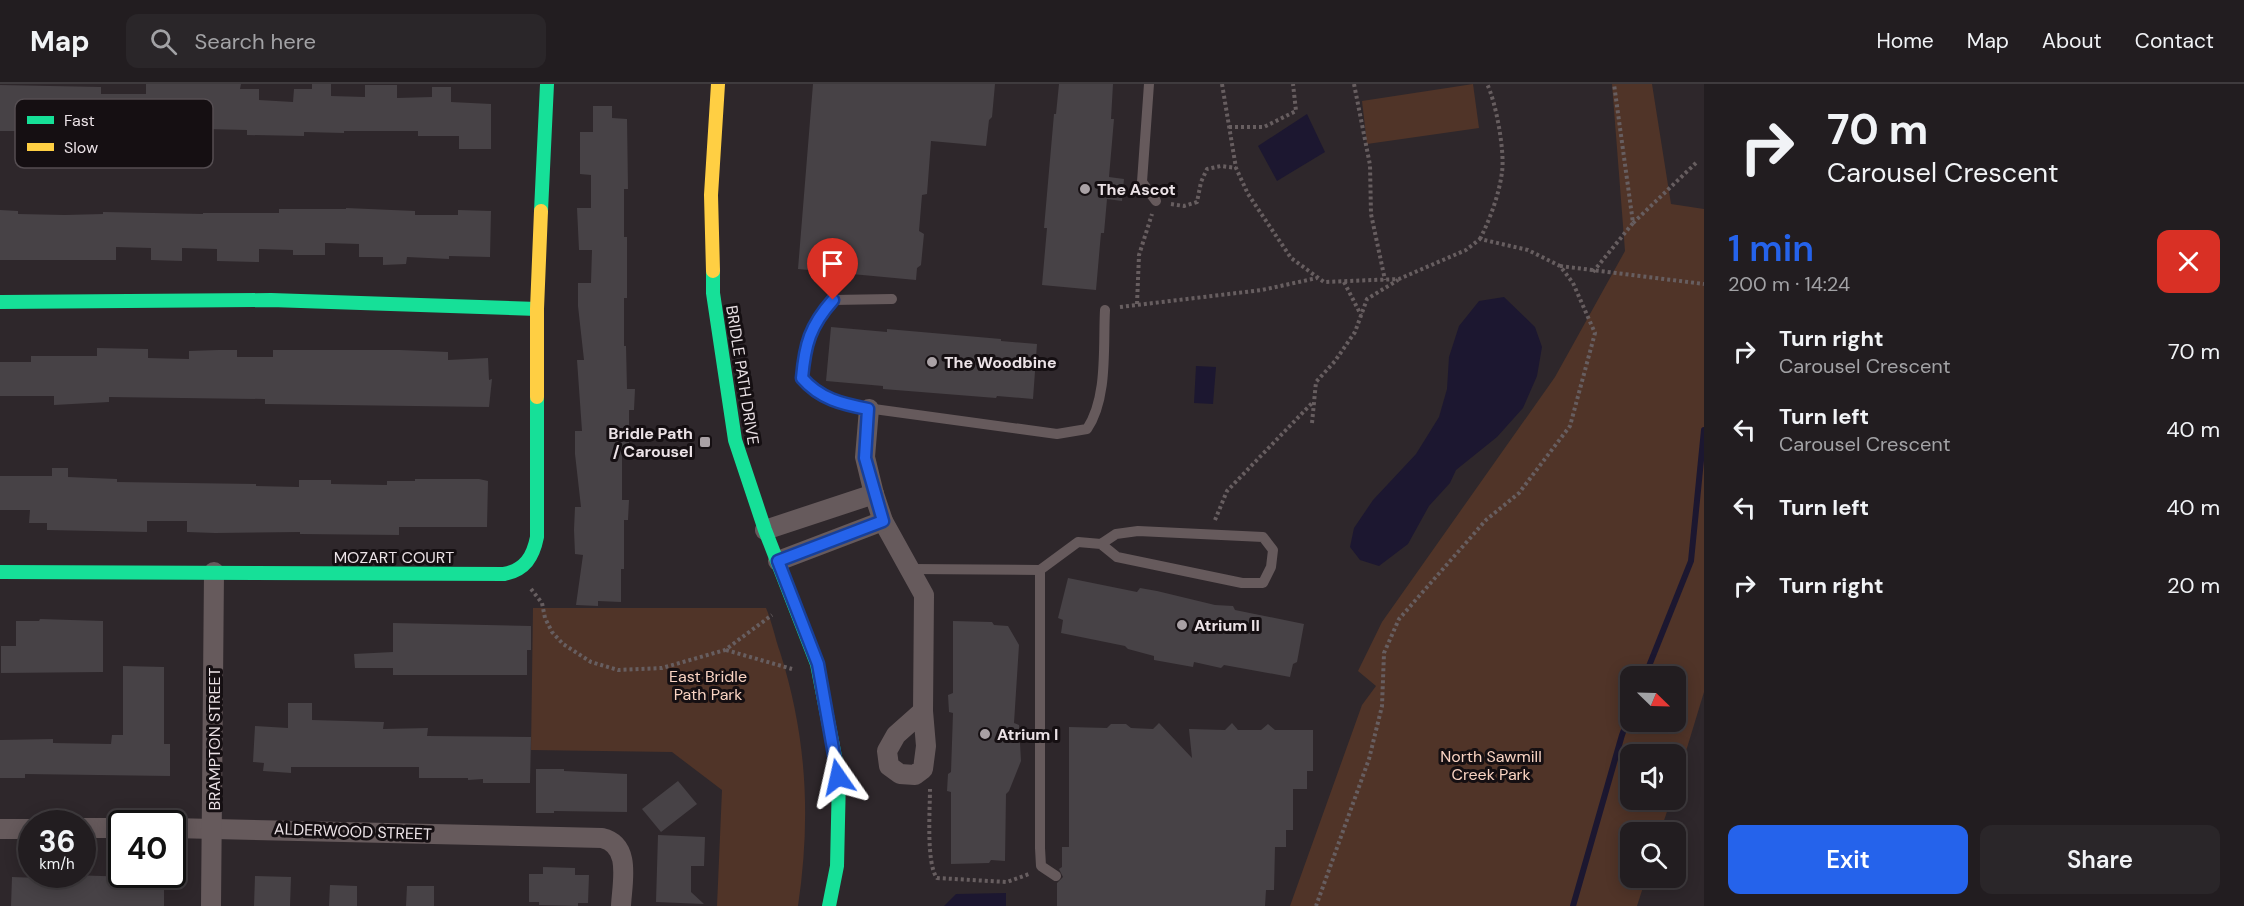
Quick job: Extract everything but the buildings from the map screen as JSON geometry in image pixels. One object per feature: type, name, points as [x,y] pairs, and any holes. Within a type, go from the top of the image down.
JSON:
[{"type":"street","points":[[517,572],[528,563],[535,551],[537,537],[537,309],[547,84]]},
{"type":"street","name":"BRIDLE PATH DRIVE","points":[[718,84],[711,195],[713,292],[735,440],[765,530],[818,664],[838,777],[837,866],[829,906]]},
{"type":"street","points":[[0,302],[271,300],[537,309]]},
{"type":"street","points":[[868,409],[865,458],[874,494],[883,521],[924,595],[926,746],[923,769],[915,775],[900,774],[889,765],[887,751],[896,735],[924,711]]},
{"type":"street","points":[[765,530],[874,494]]},
{"type":"street","points":[[778,561],[883,521]]},
{"type":"street","name":"MOZART COURT","points":[[0,572],[504,574],[517,572]]},
{"type":"street","name":"BRAMPTON STREET","points":[[211,906],[214,572]]},
{"type":"street","name":"ALDERWOOD STREET","points":[[186,828],[602,838],[612,841],[623,862],[621,906]]},
{"type":"street","points":[[0,829],[18,829]]},
{"type":"lane","points":[[1149,84],[1142,182],[1156,201]]},
{"type":"lane","points":[[892,299],[833,300],[819,316],[804,347],[802,378],[812,390],[835,401],[868,409],[1057,434],[1087,429],[1095,418],[1100,400],[1105,310]]},
{"type":"lane","points":[[911,569],[1040,570],[1078,542],[1101,544],[1117,557],[1242,583],[1263,583],[1271,567],[1273,550],[1263,537],[1138,531],[1116,534],[1101,544]]},
{"type":"lane","points":[[1040,570],[1041,866],[1056,876]]},
{"type":"path","points":[[1222,84],[1236,168],[1248,194],[1291,258],[1324,282],[1399,279]]},
{"type":"path","points":[[1229,127],[1264,127],[1296,111],[1293,84]]},
{"type":"path","points":[[1354,84],[1370,165],[1371,214],[1384,280]]},
{"type":"path","points":[[1312,423],[1316,382],[1335,361],[1355,332],[1367,299],[1399,279],[1466,250],[1480,239],[1490,218],[1503,171],[1499,129],[1487,84]]},
{"type":"path","points":[[1614,84],[1633,223]]},
{"type":"path","points":[[1593,272],[1633,223],[1698,161]]},
{"type":"path","points":[[1137,304],[1139,255],[1156,201],[1184,206],[1197,202],[1201,182],[1207,169],[1221,166],[1236,168]]},
{"type":"path","points":[[1480,239],[1528,250],[1560,266],[1593,272],[1704,284]]},
{"type":"path","points":[[1316,906],[1369,759],[1382,706],[1384,653],[1399,619],[1485,520],[1519,494],[1570,426],[1595,333],[1573,283],[1560,266]]},
{"type":"path","points":[[1105,310],[1137,304],[1262,290],[1318,278]]},
{"type":"path","points":[[1344,282],[1361,315]]},
{"type":"path","points":[[1209,534],[1227,491],[1314,401]]},
{"type":"path","points":[[517,572],[542,603],[548,625],[556,638],[571,651],[591,662],[618,670],[648,670],[683,663],[725,650],[793,599]]},
{"type":"path","points":[[725,650],[792,669]]},
{"type":"path","points":[[923,769],[930,781],[931,858],[933,873],[937,878],[1007,882],[1025,877],[1041,866]]},
{"type":"green space","points":[[1473,84],[1479,128],[1367,144],[1362,101]]},
{"type":"green space","name":"North Sawmill Creek Park","points":[[1612,84],[1652,84],[1671,204],[1704,209],[1704,692],[1686,751],[1686,744],[1620,744],[1620,810],[1668,810],[1663,822],[1620,822],[1620,888],[1643,888],[1637,906],[1290,906],[1362,705],[1376,686],[1358,671],[1382,622],[1555,377],[1625,251]]},
{"type":"green space","name":"East Bridle Path Park","points":[[533,608],[766,608],[789,684],[801,747],[805,810],[798,906],[717,906],[722,790],[672,752],[531,750]]},
{"type":"shaded area","points":[[1307,114],[1325,152],[1277,181],[1258,146]]},
{"type":"shaded area","points":[[1504,297],[1535,327],[1542,347],[1537,376],[1523,408],[1497,437],[1456,470],[1450,483],[1429,506],[1408,544],[1379,566],[1360,560],[1350,547],[1354,528],[1373,500],[1416,454],[1439,417],[1447,389],[1449,357],[1459,326],[1479,301]]},
{"type":"shaded area","points":[[1196,366],[1216,367],[1213,404],[1194,403]]},
{"type":"shaded area","points":[[1006,893],[1006,906],[944,906],[956,894]]},
{"type":"waterway","points":[[1649,666],[1691,561],[1704,430]]},
{"type":"waterway","points":[[1573,906],[1623,732]]},
{"type":"traffic: fast","points":[[541,211],[547,84]]},
{"type":"traffic: fast","points":[[713,271],[713,293],[735,440],[765,530],[817,664],[839,777],[837,866],[829,906]]},
{"type":"traffic: fast","points":[[0,302],[271,300],[537,309]]},
{"type":"traffic: fast","points":[[0,572],[504,574],[511,572],[527,562],[537,537],[537,397]]},
{"type":"traffic: slow","points":[[713,271],[711,195],[718,84]]},
{"type":"traffic: slow","points":[[537,397],[537,309],[541,211]]},
{"type":"place","name":"The Ascot","points":[[1085,189]]},
{"type":"place","name":"The Woodbine","points":[[932,362]]},
{"type":"place","name":"Bridle Path / Carousel","points":[[705,442]]},
{"type":"place","name":"Atrium II","points":[[1182,625]]},
{"type":"place","name":"Atrium I","points":[[985,734]]},
{"type":"route","points":[[833,300],[819,316],[804,347],[802,378],[812,390],[835,401],[868,409],[865,458],[883,521],[778,561],[818,664],[838,777]]}]
